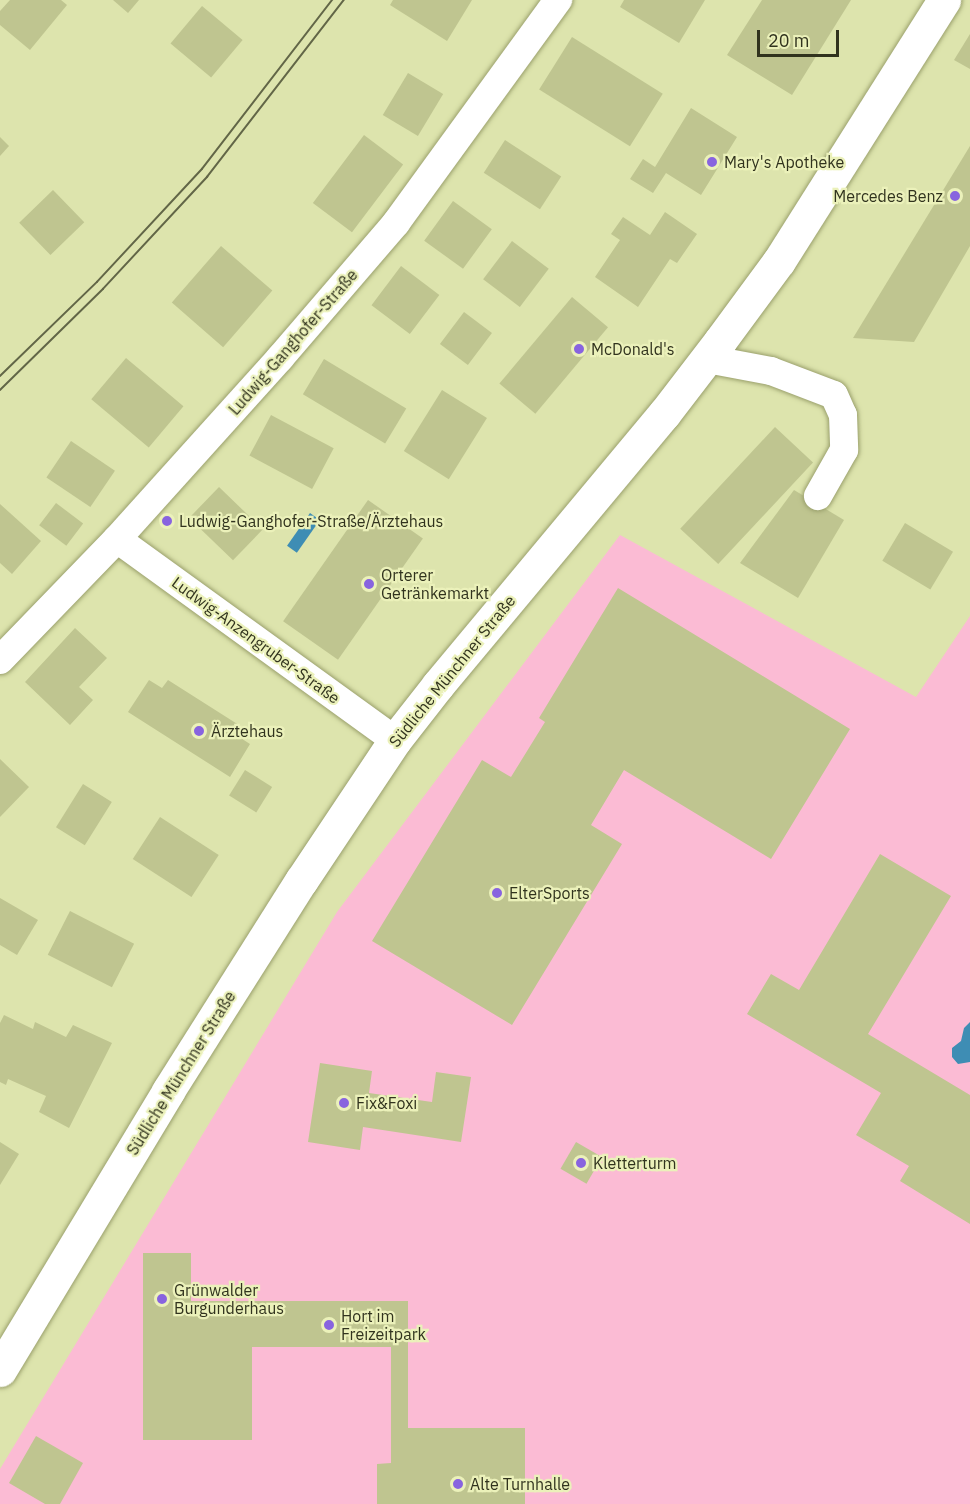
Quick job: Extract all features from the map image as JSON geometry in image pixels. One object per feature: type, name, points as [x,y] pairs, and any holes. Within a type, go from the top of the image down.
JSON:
[{"type":"main road","name":"Südliche Münchner Straße","points":[[0,1370],[203,1036],[395,740],[438,684],[630,455],[707,359],[780,261],[944,0]]},
{"type":"street","name":"Ludwig-Ganghofer-Straße","points":[[0,660],[117,539],[280,358],[396,223],[558,0]]},
{"type":"street","points":[[707,359],[771,371],[834,395],[843,415],[844,450],[818,496]]},
{"type":"street","name":"Ludwig-Anzengruber-Straße","points":[[117,539],[395,740]]},
{"type":"shaded area","points":[[620,535],[916,697],[970,616],[970,1504],[0,1504],[0,1469],[337,912]]},
{"type":"water","points":[[310,513],[320,520],[297,553],[287,546]]},
{"type":"water","points":[[970,1022],[970,1062],[958,1064],[952,1057],[952,1048],[961,1041],[964,1028]]},
{"type":"building","points":[[10,0],[61,0],[67,5],[30,50],[0,25],[0,11]]},
{"type":"building","points":[[113,0],[139,0],[128,13]]},
{"type":"building","points":[[393,0],[472,0],[447,41],[390,5]]},
{"type":"building","points":[[624,0],[705,0],[679,43],[620,7]]},
{"type":"building","points":[[762,0],[851,0],[792,95],[727,55]]},
{"type":"building","points":[[202,6],[243,40],[211,78],[171,44]]},
{"type":"building","points":[[970,34],[970,69],[954,60]]},
{"type":"building","points":[[572,37],[663,94],[630,146],[539,90]]},
{"type":"building","points":[[408,73],[443,94],[418,136],[383,115]]},
{"type":"building","points":[[691,108],[737,137],[701,195],[666,173],[653,193],[630,179],[643,159],[655,167]]},
{"type":"building","points":[[364,135],[403,164],[352,232],[313,203]]},
{"type":"building","points":[[0,137],[9,146],[0,156]]},
{"type":"building","points":[[505,140],[561,176],[540,209],[484,173]]},
{"type":"building","name":"Mercedes Benz","points":[[970,146],[970,246],[914,342],[853,338]]},
{"type":"building","points":[[53,190],[84,222],[50,255],[19,223]]},
{"type":"building","points":[[453,201],[492,229],[463,269],[424,241]]},
{"type":"building","points":[[665,212],[697,234],[677,263],[670,259],[638,307],[595,277],[620,240],[611,234],[623,217],[650,235]]},
{"type":"building","points":[[512,241],[549,269],[520,307],[483,279]]},
{"type":"building","points":[[221,246],[272,291],[223,347],[172,303]]},
{"type":"building","points":[[401,266],[439,295],[410,334],[372,305]]},
{"type":"building","points":[[572,297],[608,327],[535,414],[499,384]]},
{"type":"building","points":[[464,312],[492,333],[468,365],[440,344]]},
{"type":"building","points":[[126,358],[183,406],[149,448],[91,399]]},
{"type":"building","points":[[324,359],[406,408],[385,444],[303,394]]},
{"type":"building","points":[[442,390],[487,418],[449,479],[404,451]]},
{"type":"building","points":[[271,415],[334,448],[312,489],[249,456]]},
{"type":"building","points":[[775,427],[813,462],[718,564],[680,529]]},
{"type":"building","points":[[71,441],[115,471],[90,507],[46,477]]},
{"type":"building","points":[[219,487],[263,529],[233,560],[189,518]]},
{"type":"building","points":[[794,490],[844,520],[798,598],[740,563]]},
{"type":"building","points":[[368,500],[423,538],[338,660],[283,621]]},
{"type":"building","points":[[56,503],[83,523],[66,546],[39,525]]},
{"type":"building","points":[[0,504],[41,541],[12,574],[0,563]]},
{"type":"building","points":[[905,523],[953,552],[930,590],[882,561]]},
{"type":"building","points":[[618,588],[850,729],[771,859],[624,770],[591,825],[622,844],[512,1025],[372,941],[482,760],[511,777],[545,722],[539,718]]},
{"type":"building","points":[[75,628],[107,658],[79,687],[93,700],[70,725],[25,682]]},
{"type":"building","name":"Ärztehaus","points":[[149,680],[162,688],[168,680],[242,727],[236,735],[250,744],[230,777],[128,712]]},
{"type":"building","points":[[0,759],[29,787],[0,817]]},
{"type":"building","points":[[245,770],[272,787],[256,812],[229,795]]},
{"type":"building","points":[[83,784],[112,802],[85,845],[56,827]]},
{"type":"building","points":[[160,817],[219,855],[191,897],[133,859]]},
{"type":"building","points":[[880,854],[951,896],[868,1034],[970,1095],[970,1224],[900,1181],[909,1166],[856,1135],[881,1093],[747,1014],[771,974],[799,990]]},
{"type":"building","points":[[0,898],[38,920],[17,955],[0,945]]},
{"type":"building","points":[[70,911],[134,944],[112,987],[48,955]]},
{"type":"building","points":[[4,1015],[33,1029],[35,1022],[66,1037],[73,1025],[112,1043],[69,1128],[39,1112],[46,1096],[8,1079],[6,1085],[0,1082],[0,1023]]},
{"type":"building","points":[[320,1063],[372,1071],[369,1093],[432,1102],[436,1072],[471,1077],[461,1142],[363,1127],[360,1150],[308,1142]]},
{"type":"building","points":[[0,1142],[19,1154],[0,1185]]},
{"type":"building","name":"Kletterturm","points":[[576,1142],[602,1157],[586,1184],[560,1169]]},
{"type":"building","points":[[143,1253],[191,1253],[191,1301],[408,1301],[408,1428],[525,1428],[525,1504],[377,1504],[377,1464],[391,1463],[391,1347],[252,1347],[252,1440],[143,1440]]},
{"type":"building","points":[[36,1436],[83,1463],[60,1504],[45,1504],[9,1483]]},
{"type":"tram line","points":[[0,376],[97,282],[202,169],[332,0]]},
{"type":"tram line","points":[[0,390],[103,289],[207,177],[344,0]]},
{"type":"place","name":"Mary's Apotheke","points":[[712,162]]},
{"type":"place","name":"Mercedes Benz","points":[[955,196]]},
{"type":"place","name":"McDonald's","points":[[579,349]]},
{"type":"place","name":"Ludwig-Ganghofer-Straße/Ärztehaus","points":[[167,521]]},
{"type":"place","name":"Orterer Getränkemarkt","points":[[369,584]]},
{"type":"place","name":"Ärztehaus","points":[[199,731]]},
{"type":"place","name":"ElterSports","points":[[497,893]]},
{"type":"place","name":"Fix&Foxi","points":[[344,1103]]},
{"type":"place","name":"Kletterturm","points":[[581,1163]]},
{"type":"place","name":"Grünwalder Burgunderhaus","points":[[162,1299]]},
{"type":"place","name":"Hort im Freizeitpark","points":[[329,1325]]},
{"type":"place","name":"Alte Turnhalle","points":[[458,1484]]}]
